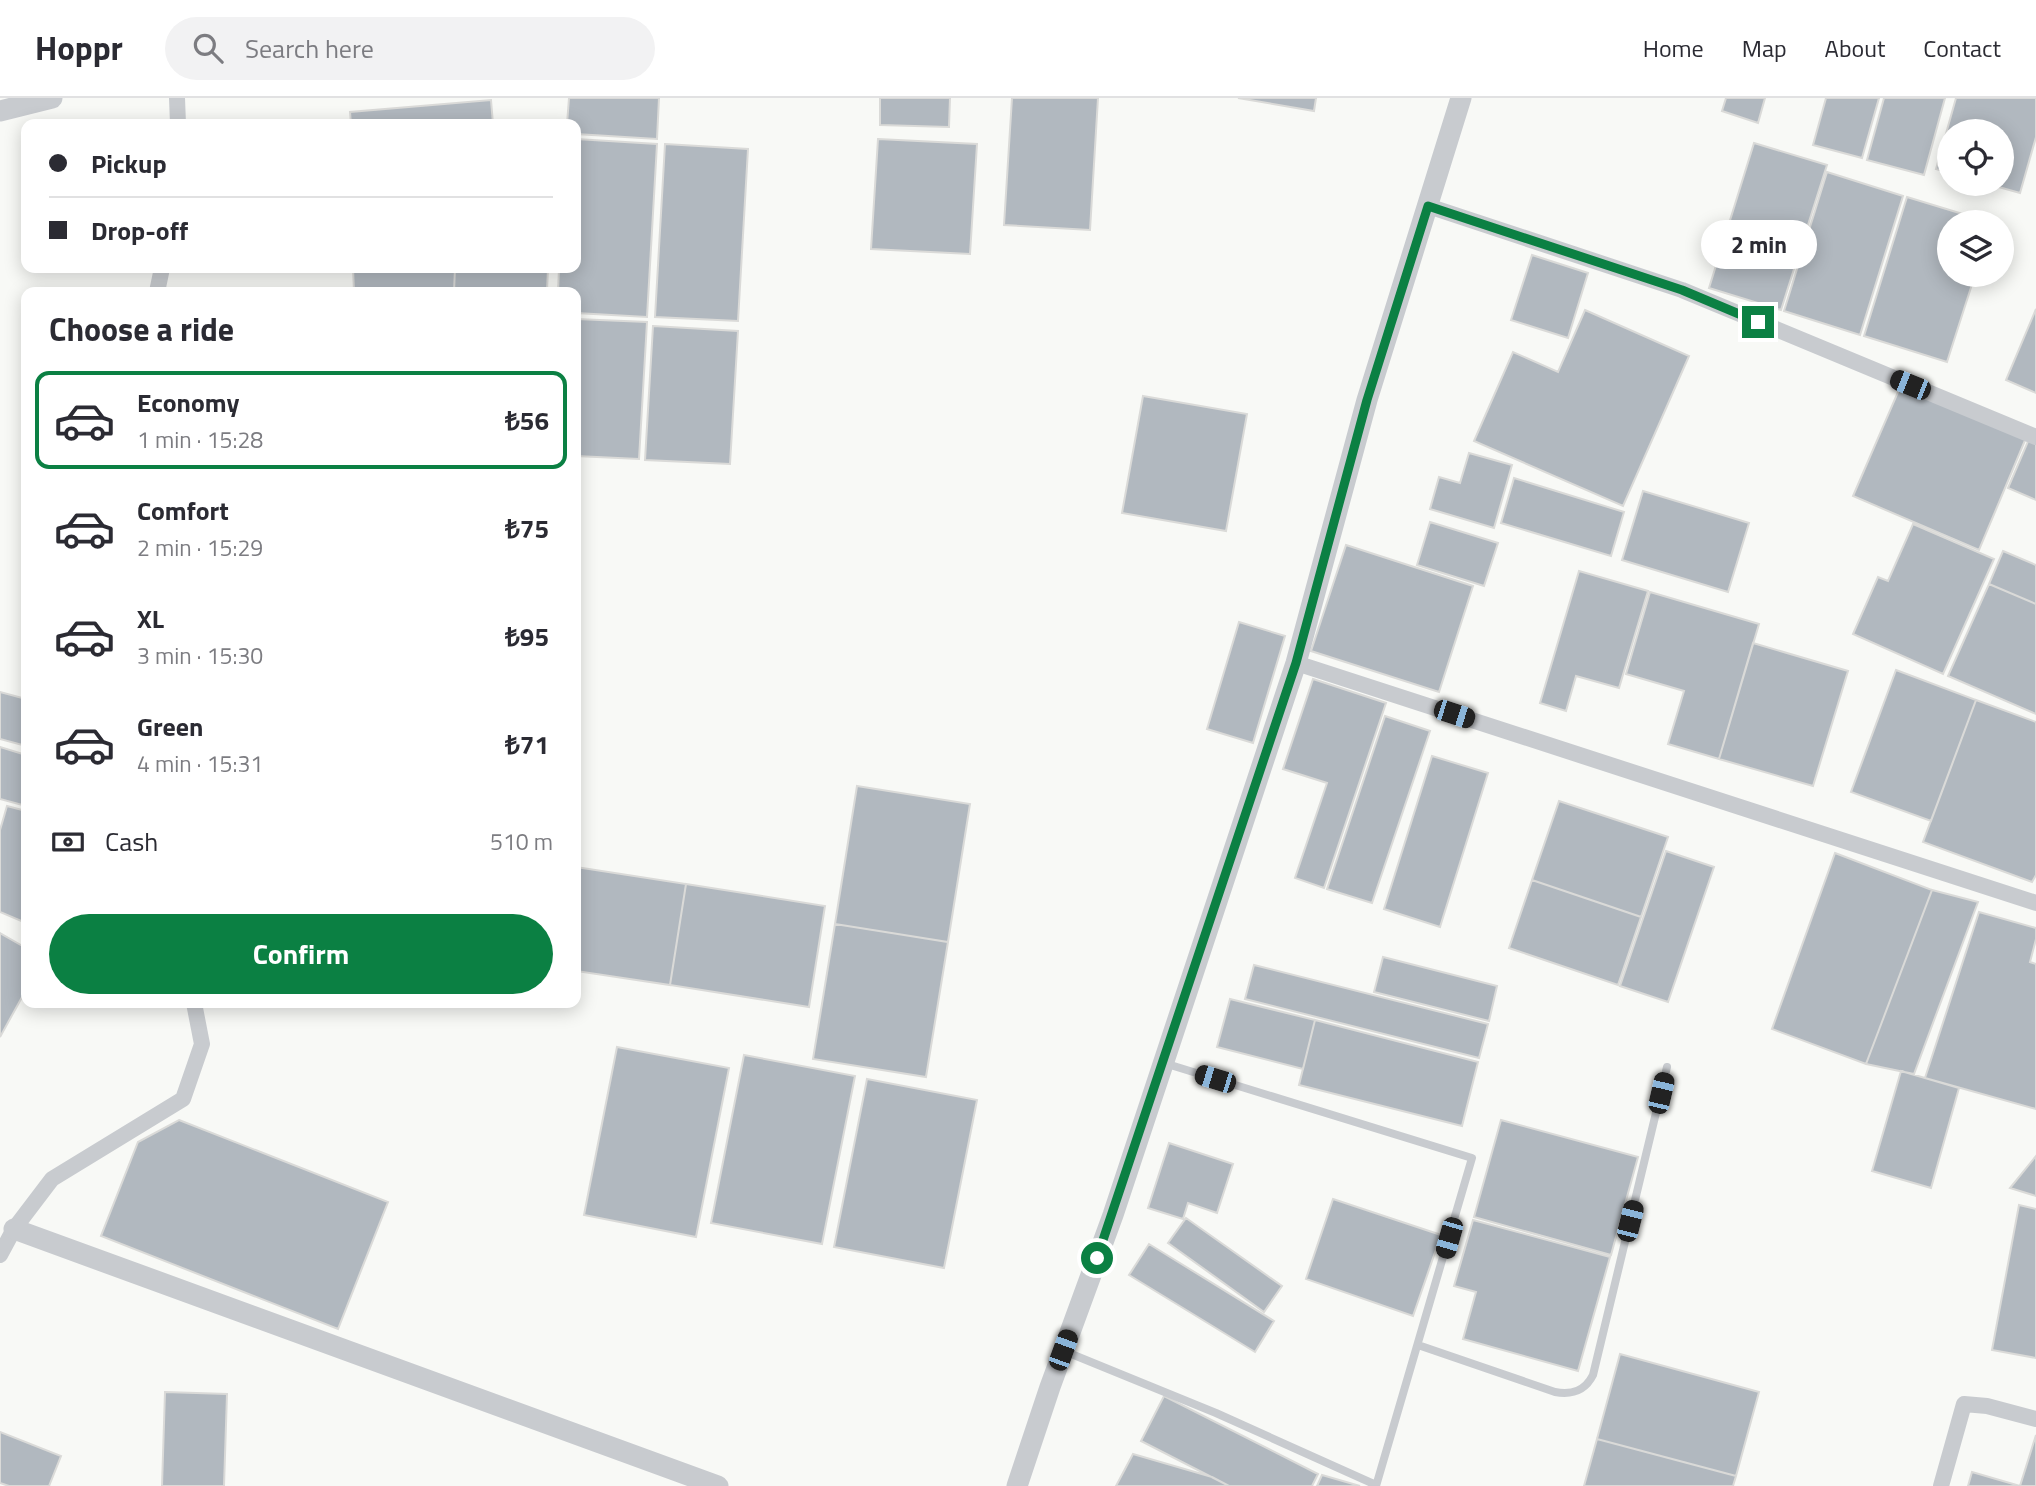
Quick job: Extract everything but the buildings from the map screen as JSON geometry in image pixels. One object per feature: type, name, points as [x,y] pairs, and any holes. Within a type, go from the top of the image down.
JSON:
[{"type":"street","points":[[0,111],[52,98]]},
{"type":"street","points":[[177,98],[178,119]]},
{"type":"street","points":[[1017,1486],[1113,1214],[1296,663],[1367,400],[1461,98]]},
{"type":"street","points":[[1428,206],[1682,290],[2036,437]]},
{"type":"street","points":[[1296,663],[2036,903]]},
{"type":"street","points":[[0,1255],[14,1229],[52,1179],[183,1099],[202,1044],[195,1008]]},
{"type":"street","points":[[14,1229],[718,1486]]},
{"type":"street","points":[[1941,1486],[1964,1404],[1987,1406],[2036,1419]]},
{"type":"lane","points":[[1063,1350],[1216,1413],[1376,1486],[1472,1158],[1164,1063]]},
{"type":"lane","points":[[1418,1345],[1555,1392],[1573,1393],[1586,1385],[1593,1375],[1667,1067]]},
{"type":"route","points":[[1097,1258],[1296,663],[1367,400],[1428,206],[1682,290],[1758,322]]}]
